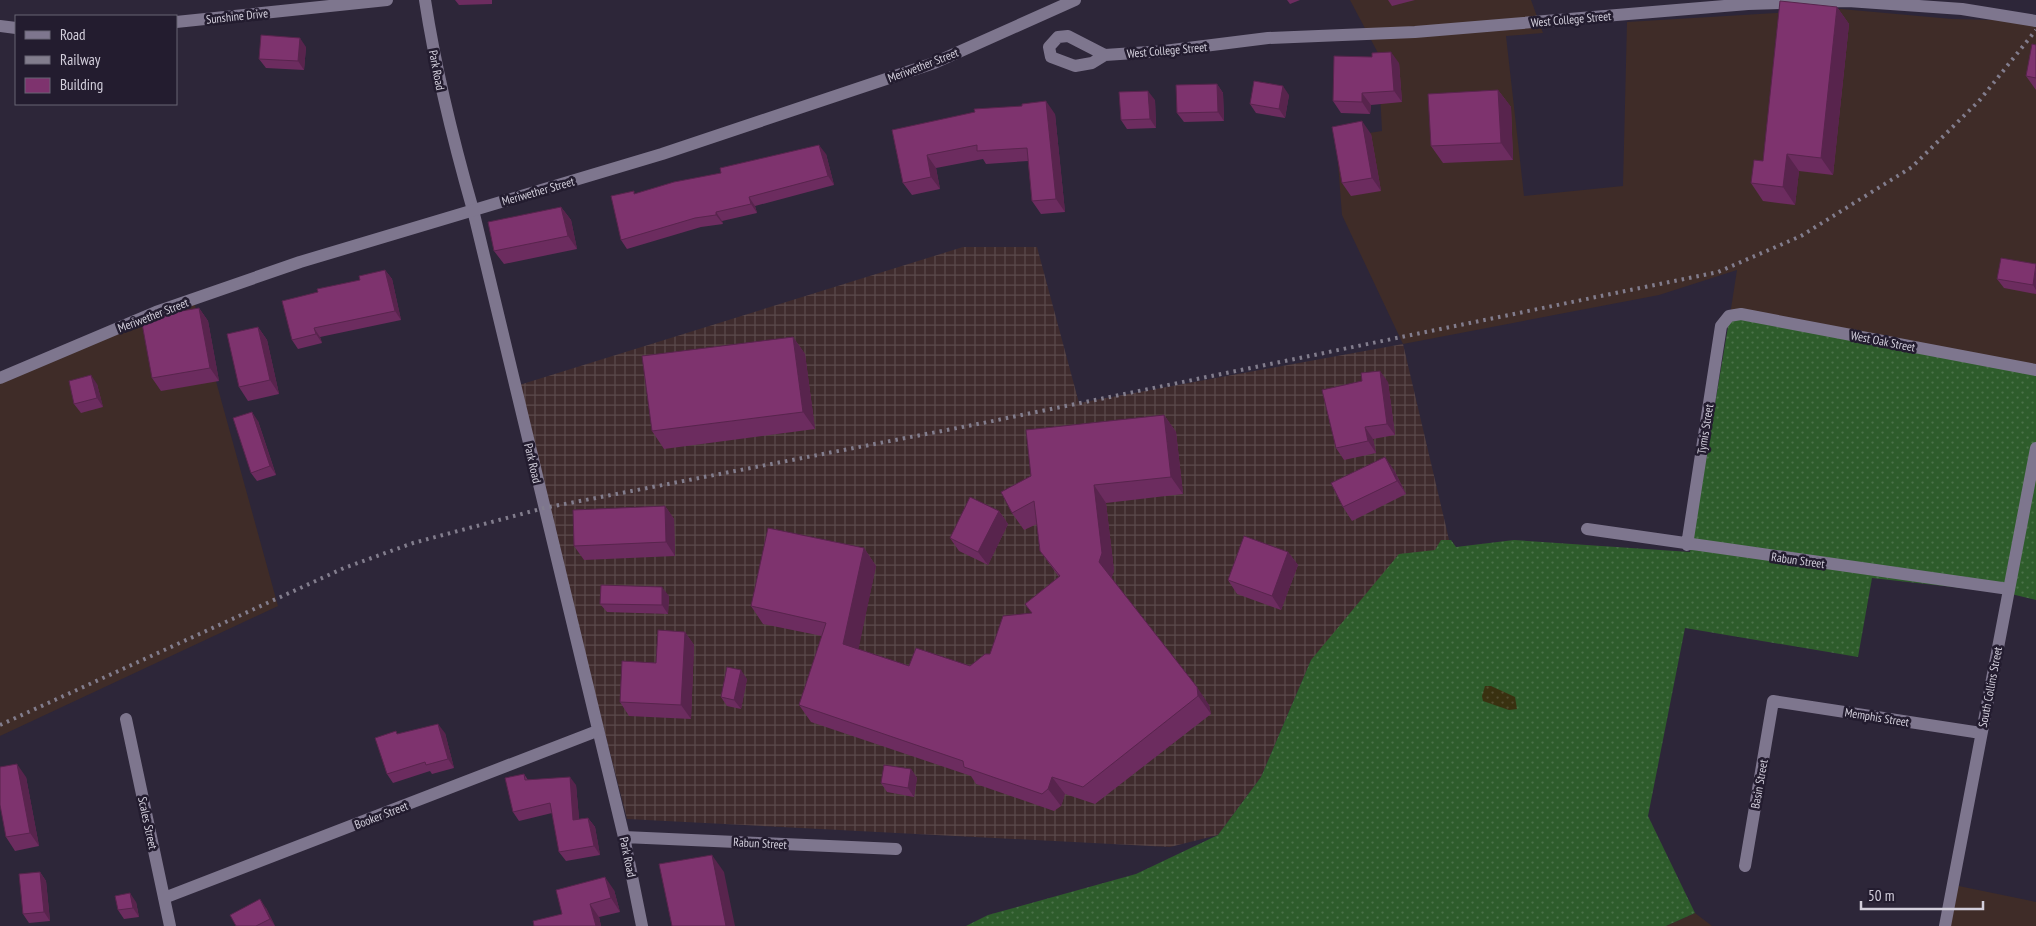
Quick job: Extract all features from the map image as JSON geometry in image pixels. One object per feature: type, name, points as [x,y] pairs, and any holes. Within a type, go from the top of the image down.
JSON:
[{"type":"street","name":"Sunshine Drive","points":[[178,22],[387,0]]},
{"type":"street","name":"Park Road","points":[[426,0],[442,95],[473,210],[597,731],[624,836],[642,926]]},
{"type":"street","name":"Meriwether Street","points":[[0,378],[156,312],[300,262],[662,154],[934,63],[1075,0]]},
{"type":"street","name":"West College Street","points":[[1105,55],[1164,52],[1268,38],[1415,32],[1748,4],[1848,1],[1962,9],[2036,21]]},
{"type":"street","points":[[0,26],[15,28]]},
{"type":"street","name":"West Oak Street","points":[[1730,316],[1742,314],[2036,370]]},
{"type":"street","name":"Tymis Street","points":[[1687,545],[1721,326],[1730,316]]},
{"type":"street","name":"South Collins Street","points":[[1945,926],[2036,448]]},
{"type":"street","name":"Rabun Street","points":[[1587,530],[2009,589]]},
{"type":"street","name":"Memphis Street","points":[[1773,701],[1981,733]]},
{"type":"street","name":"Basin Street","points":[[1745,866],[1773,701]]},
{"type":"street","name":"Scales Street","points":[[126,719],[170,926]]},
{"type":"street","name":"Booker Street","points":[[164,898],[597,731]]},
{"type":"street","name":"Rabun Street","points":[[624,836],[896,850]]},
{"type":"shaded area","points":[[1350,0],[1531,0],[1543,33],[1506,36],[1524,196],[1623,186],[1627,22],[1841,9],[1952,19],[2036,21],[2036,370],[1730,315],[1737,270],[1659,295],[1403,344],[1342,215],[1336,138],[1382,131],[1378,53]]},
{"type":"shaded area","points":[[963,247],[1037,247],[1079,403],[1403,344],[1451,548],[1311,660],[1261,777],[1218,835],[1170,847],[627,819],[516,386]]},
{"type":"shaded area","points":[[193,298],[278,606],[0,736],[0,381]]},
{"type":"shaded area","points":[[1954,885],[2036,902],[2036,926],[1946,926]]},
{"type":"shaded area","points":[[1695,913],[1712,926],[1666,926]]},
{"type":"green space","points":[[1730,315],[2036,370],[2036,600],[2007,593],[1872,578],[1858,657],[1685,628],[1648,816],[1695,913],[1666,926],[966,926],[988,915],[1136,874],[1218,835],[1261,777],[1311,660],[1399,554],[1435,550],[1441,540],[1451,540],[1456,547],[1514,540],[1690,552]]},
{"type":"sand","points":[[1485,686],[1491,686],[1515,697],[1517,709],[1509,710],[1483,701],[1482,696]]},
{"type":"building","points":[[1780,1],[1837,7],[1821,158],[1787,154],[1783,187],[1751,183],[1754,160],[1763,161]]},
{"type":"building","points":[[261,35],[300,38],[298,61],[259,59]]},
{"type":"building","points":[[2032,44],[2036,45],[2036,78],[2026,76]]},
{"type":"building","points":[[1391,52],[1394,91],[1362,93],[1362,102],[1333,101],[1334,56],[1372,57],[1372,53]]},
{"type":"building","points":[[1254,81],[1283,86],[1279,109],[1250,104]]},
{"type":"building","points":[[1217,84],[1218,112],[1177,113],[1176,85]]},
{"type":"building","points":[[1498,90],[1501,143],[1431,146],[1428,94]]},
{"type":"building","points":[[1148,91],[1150,119],[1121,120],[1119,92]]},
{"type":"building","points":[[1046,101],[1056,199],[1032,201],[1027,148],[977,151],[977,145],[927,155],[931,177],[903,183],[892,130],[975,112],[974,109],[1022,106],[1022,104]]},
{"type":"building","points":[[1362,121],[1372,178],[1342,183],[1332,127]]},
{"type":"building","points":[[819,145],[828,176],[749,197],[751,204],[716,212],[716,215],[695,218],[621,240],[611,196],[634,191],[634,194],[674,182],[721,173],[720,168]]},
{"type":"building","points":[[561,207],[568,236],[494,251],[488,222]]},
{"type":"building","points":[[2001,258],[2036,264],[2033,285],[1997,279]]},
{"type":"building","points":[[385,270],[395,311],[314,328],[316,334],[292,340],[282,301],[318,292],[317,289],[360,280],[359,276]]},
{"type":"building","points":[[199,308],[210,368],[152,378],[141,318]]},
{"type":"building","points":[[258,327],[270,380],[239,387],[227,334]]},
{"type":"building","points":[[793,337],[803,412],[652,431],[642,356]]},
{"type":"building","points":[[1380,371],[1387,424],[1365,427],[1368,441],[1336,448],[1322,390],[1362,381],[1361,373]]},
{"type":"building","points":[[91,375],[97,398],[74,404],[69,381]]},
{"type":"building","points":[[252,412],[270,466],[251,473],[233,418]]},
{"type":"building","points":[[1164,415],[1171,477],[1094,485],[1102,553],[1099,562],[1197,687],[1198,696],[1083,787],[1052,777],[1048,789],[1042,794],[964,767],[963,761],[799,705],[826,623],[751,606],[768,528],[864,548],[843,644],[909,666],[916,648],[970,666],[985,654],[990,654],[1003,616],[1032,613],[1025,604],[1060,576],[1040,551],[1034,501],[1012,513],[1001,492],[1031,476],[1026,430]]},
{"type":"building","points":[[1385,457],[1397,481],[1343,507],[1331,483]]},
{"type":"building","points":[[970,497],[999,511],[978,552],[950,538]]},
{"type":"building","points":[[665,506],[666,542],[574,546],[573,510]]},
{"type":"building","points":[[1244,536],[1288,552],[1272,596],[1228,580]]},
{"type":"building","points":[[601,585],[662,587],[662,605],[600,604]]},
{"type":"building","points":[[658,630],[685,632],[681,705],[620,702],[622,661],[656,663]]},
{"type":"building","points":[[727,667],[741,670],[734,700],[721,697]]},
{"type":"building","points":[[438,724],[448,759],[426,765],[425,762],[387,774],[375,738],[396,731],[397,734]]},
{"type":"building","points":[[17,764],[30,833],[6,837],[0,805],[0,767]]},
{"type":"building","points":[[884,765],[911,769],[908,788],[881,783]]},
{"type":"building","points":[[524,774],[525,780],[570,777],[573,820],[588,818],[594,846],[559,852],[550,803],[513,812],[505,778]]},
{"type":"building","points":[[712,855],[726,926],[672,926],[659,864]]},
{"type":"building","points":[[40,872],[44,912],[23,914],[19,874]]},
{"type":"building","points":[[605,877],[611,898],[590,904],[596,926],[534,926],[533,921],[562,914],[556,890]]},
{"type":"building","points":[[130,893],[133,908],[118,910],[115,896]]},
{"type":"building","points":[[260,899],[270,919],[256,926],[236,926],[230,915]]},
{"type":"railway","points":[[0,725],[344,568],[413,543],[544,508],[983,423],[1718,272],[1801,236],[1912,167],[1979,101],[2036,30]]}]
